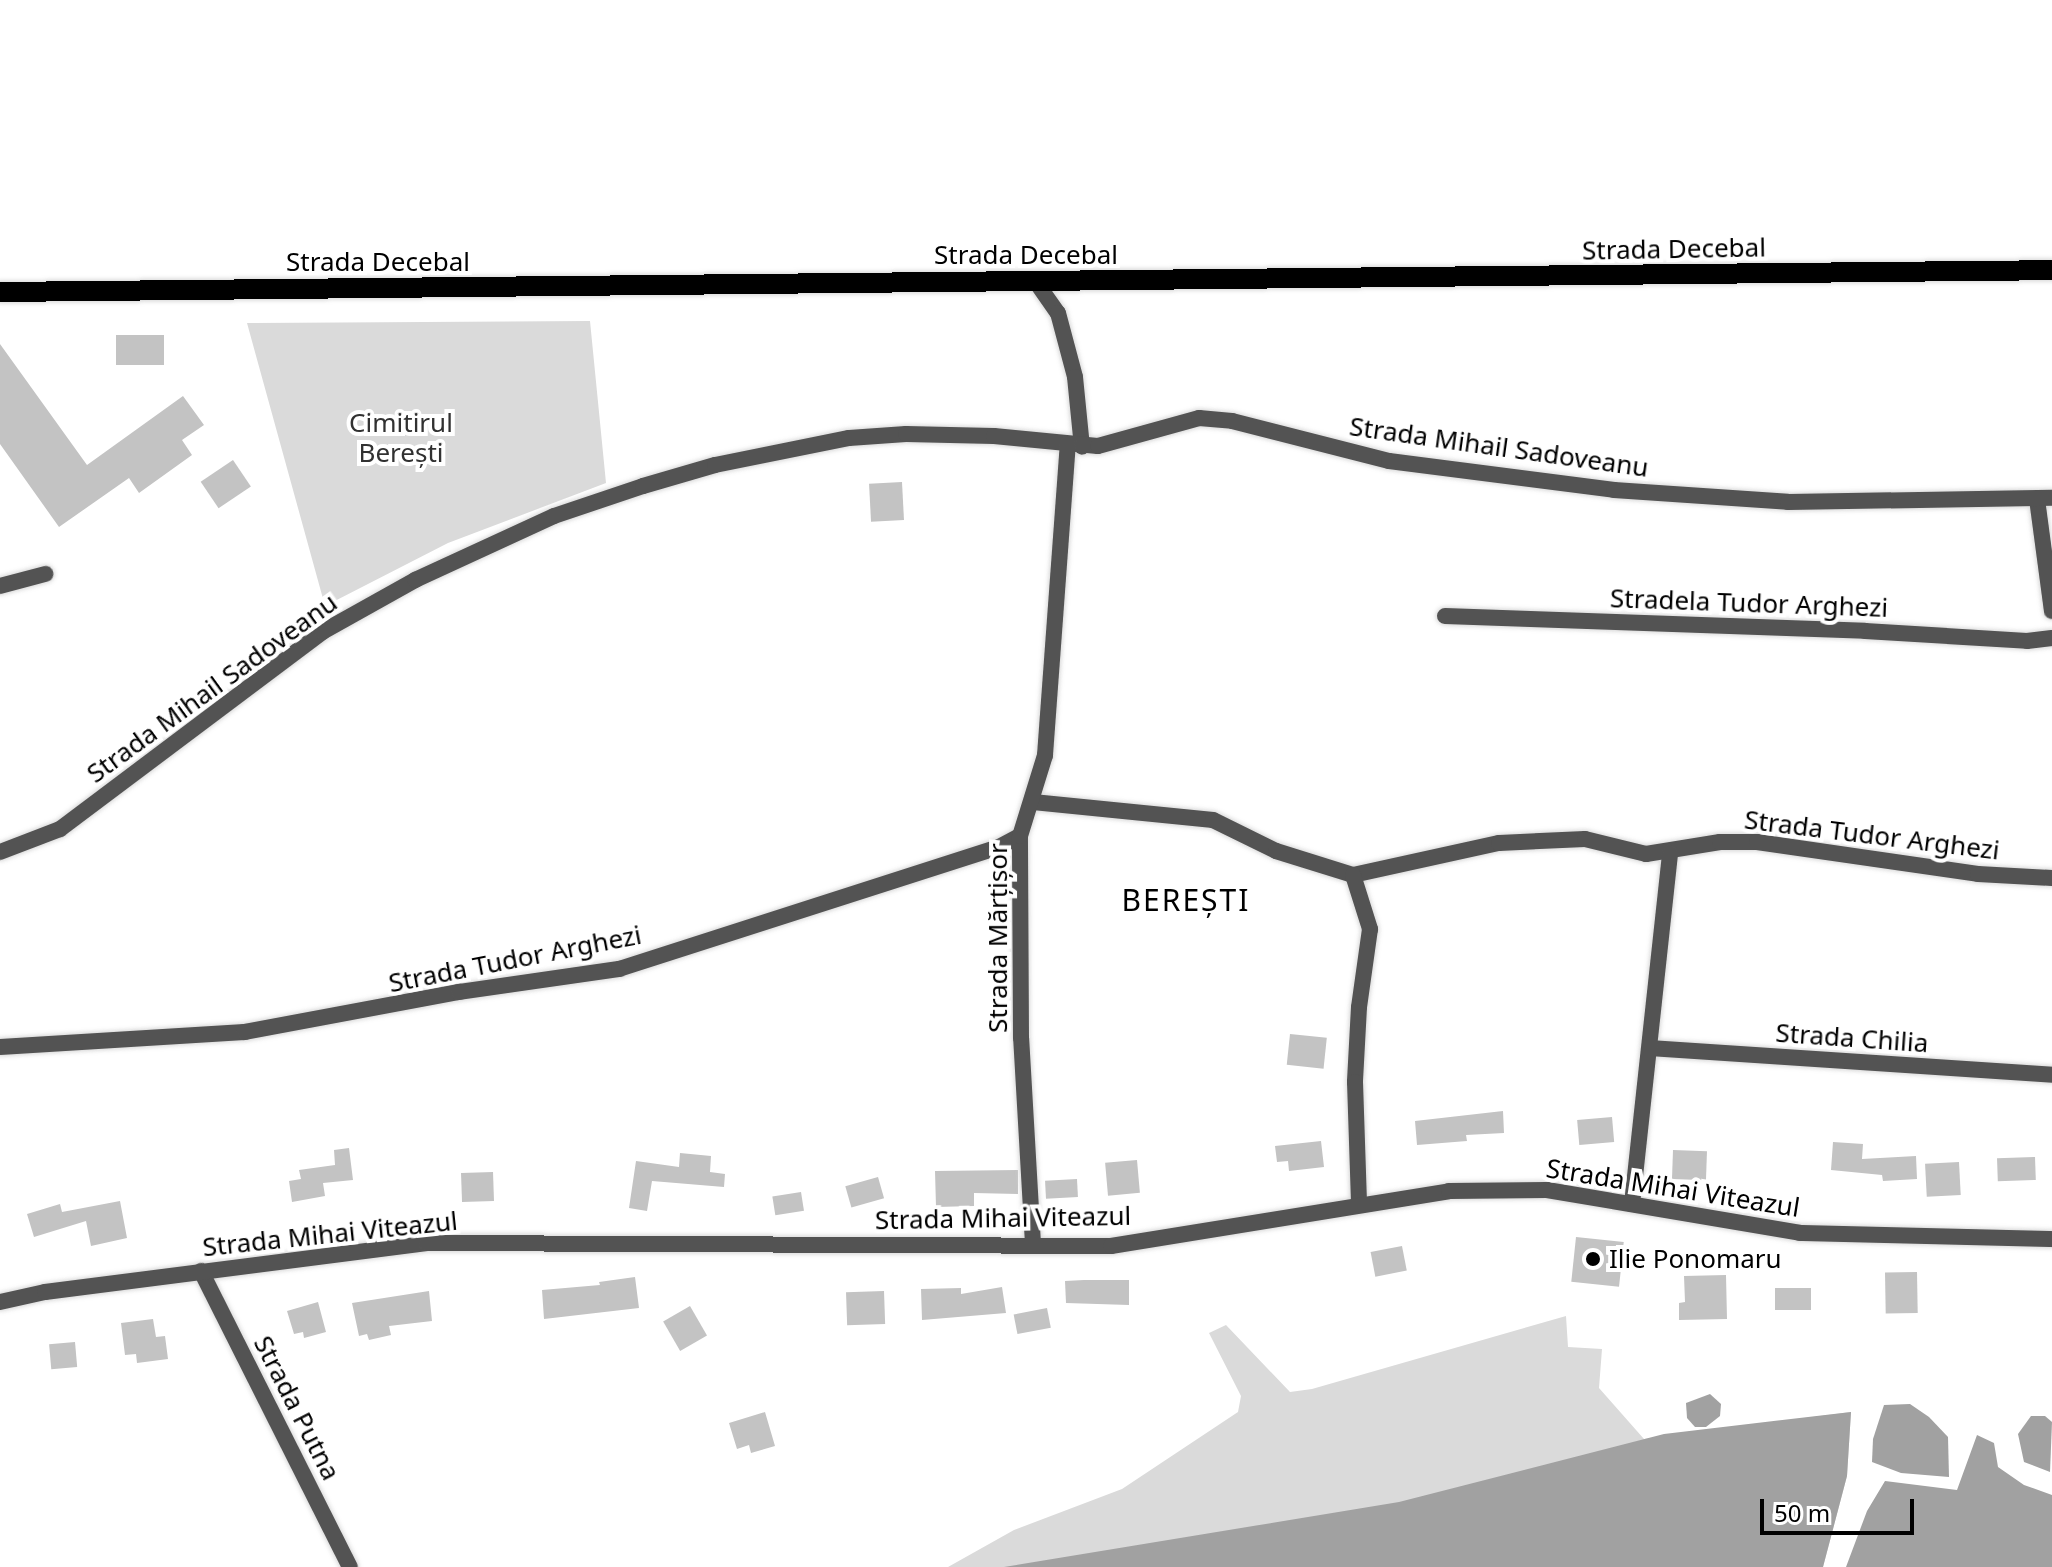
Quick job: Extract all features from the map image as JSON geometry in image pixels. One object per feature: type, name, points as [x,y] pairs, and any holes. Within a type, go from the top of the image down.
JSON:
[{"type":"main road","name":"Strada Decebal","points":[[0,292],[2052,270]]},
{"type":"street","name":"Strada Mărțișor","points":[[1033,1244],[1021,1038],[1020,836],[1045,755],[1075,446],[1075,377],[1058,313],[1036,282]]},
{"type":"street","name":"Strada Mihail Sadoveanu","points":[[0,852],[60,829],[322,632],[415,580],[554,516],[715,465],[849,438],[921,434],[1055,440],[1075,446],[1118,442],[1199,418],[1232,421],[1389,461],[1614,490],[1788,502],[2045,499]]},
{"type":"street","points":[[2045,499],[2052,611]]},
{"type":"street","points":[[0,586],[45,574]]},
{"type":"street","name":"Stradela Tudor Arghezi","points":[[1445,616],[1865,631],[2027,641],[2052,638]]},
{"type":"street","name":"Strada Tudor Arghezi","points":[[1033,802],[1213,820],[1276,851],[1353,875],[1499,843],[1585,839],[1646,854],[1670,853],[1720,842],[1757,842],[1978,874],[2052,878]]},
{"type":"street","name":"Strada Tudor Arghezi","points":[[0,1047],[245,1032],[459,992],[619,969],[997,848],[1020,836]]},
{"type":"street","points":[[1632,1204],[1670,853]]},
{"type":"street","points":[[1353,875],[1370,929],[1359,1007],[1356,1067],[1359,1205]]},
{"type":"street","name":"Strada Chilia","points":[[1650,1048],[2052,1075]]},
{"type":"street","name":"Strada Mihai Viteazul","points":[[0,1302],[45,1292],[427,1243],[1111,1246],[1449,1191],[1547,1190],[1800,1233],[2052,1239]]},
{"type":"street","name":"Strada Putna","points":[[201,1271],[350,1567]]},
{"type":"green space","name":"Cimitirul Berești","points":[[590,321],[606,483],[448,543],[325,606],[247,323]]},
{"type":"green space","points":[[1566,1316],[1568,1347],[1602,1349],[1599,1388],[1644,1439],[1851,1412],[1847,1476],[1823,1567],[948,1567],[1014,1530],[1122,1489],[1238,1412],[1241,1396],[1209,1333],[1226,1325],[1290,1392],[1312,1389]]},
{"type":"shaded area","points":[[1710,1394],[1721,1404],[1720,1416],[1706,1427],[1695,1427],[1687,1418],[1686,1403]]},
{"type":"shaded area","points":[[1910,1404],[1929,1417],[1948,1437],[1949,1477],[1901,1473],[1872,1462],[1873,1439],[1884,1405]]},
{"type":"shaded area","points":[[1851,1412],[1847,1476],[1823,1567],[1004,1567],[1399,1502],[1664,1434]]},
{"type":"shaded area","points":[[2031,1416],[2045,1416],[2052,1422],[2050,1472],[2024,1462],[2018,1434]]},
{"type":"shaded area","points":[[1977,1435],[1994,1443],[1998,1467],[2024,1485],[2052,1495],[2052,1567],[1846,1567],[1867,1511],[1885,1481],[1957,1490]]},
{"type":"building","points":[[116,335],[164,335],[164,365],[116,365]]},
{"type":"building","points":[[0,344],[87,465],[183,396],[204,425],[182,440],[192,455],[139,493],[129,478],[59,527],[0,444]]},
{"type":"building","points":[[233,460],[251,487],[219,508],[201,482]]},
{"type":"building","points":[[902,482],[904,520],[871,522],[869,484]]},
{"type":"building","points":[[1290,1034],[1327,1038],[1324,1069],[1287,1065]]},
{"type":"building","points":[[1503,1111],[1504,1133],[1466,1135],[1467,1141],[1417,1145],[1415,1121]]},
{"type":"building","points":[[1612,1117],[1614,1142],[1579,1145],[1577,1120]]},
{"type":"building","points":[[1321,1141],[1324,1167],[1289,1171],[1288,1161],[1277,1162],[1275,1146]]},
{"type":"building","points":[[1833,1142],[1863,1144],[1862,1159],[1916,1156],[1917,1179],[1883,1181],[1882,1175],[1831,1170]]},
{"type":"building","points":[[349,1148],[353,1180],[323,1183],[325,1196],[292,1202],[289,1181],[301,1179],[299,1170],[335,1165],[334,1150]]},
{"type":"building","points":[[1673,1150],[1707,1151],[1706,1180],[1672,1179]]},
{"type":"building","points":[[680,1153],[711,1156],[710,1172],[725,1174],[724,1187],[652,1181],[647,1211],[629,1208],[636,1161],[679,1167]]},
{"type":"building","points":[[2035,1157],[2036,1180],[1998,1181],[1997,1158]]},
{"type":"building","points":[[1137,1160],[1140,1193],[1108,1196],[1105,1163]]},
{"type":"building","points":[[1959,1162],[1961,1195],[1927,1197],[1925,1164]]},
{"type":"building","points":[[1018,1170],[1018,1194],[974,1193],[974,1206],[936,1207],[935,1171]]},
{"type":"building","points":[[493,1172],[494,1201],[462,1202],[461,1173]]},
{"type":"building","points":[[878,1177],[884,1198],[851,1208],[845,1186]]},
{"type":"building","points":[[1077,1179],[1078,1197],[1046,1199],[1045,1181]]},
{"type":"building","points":[[801,1192],[804,1211],[775,1215],[772,1197]]},
{"type":"building","points":[[120,1201],[127,1238],[91,1246],[86,1221],[34,1237],[27,1214],[60,1204],[62,1212]]},
{"type":"building","points":[[1576,1237],[1624,1242],[1619,1287],[1571,1282]]},
{"type":"building","points":[[1402,1246],[1407,1271],[1375,1277],[1371,1252]]},
{"type":"building","points":[[1917,1272],[1918,1313],[1886,1314],[1885,1273]]},
{"type":"building","points":[[1726,1275],[1727,1319],[1679,1320],[1679,1303],[1685,1302],[1684,1276]]},
{"type":"building","points":[[635,1277],[639,1308],[544,1319],[542,1290],[600,1285],[599,1282]]},
{"type":"building","points":[[1129,1280],[1129,1305],[1066,1303],[1065,1281]]},
{"type":"building","points":[[1002,1287],[1006,1313],[922,1320],[921,1289],[961,1288],[961,1294]]},
{"type":"building","points":[[1775,1288],[1811,1288],[1811,1310],[1775,1310]]},
{"type":"building","points":[[429,1291],[432,1321],[389,1326],[391,1335],[369,1340],[367,1334],[359,1336],[352,1303]]},
{"type":"building","points":[[884,1291],[885,1324],[847,1325],[846,1292]]},
{"type":"building","points":[[318,1302],[326,1332],[304,1338],[303,1332],[294,1334],[287,1311]]},
{"type":"building","points":[[690,1306],[707,1335],[680,1351],[663,1322]]},
{"type":"building","points":[[1047,1308],[1051,1328],[1017,1334],[1014,1314]]},
{"type":"building","points":[[153,1319],[156,1337],[165,1336],[168,1359],[137,1363],[136,1354],[125,1355],[121,1323]]},
{"type":"building","points":[[75,1342],[77,1367],[51,1369],[49,1344]]},
{"type":"building","points":[[765,1412],[775,1446],[751,1453],[749,1445],[737,1449],[729,1423]]},
{"type":"place","name":"Ilie Ponomaru","points":[[1593,1259]]},
{"type":"district","name":"BEREȘTI","points":[[1186,900]]}]
